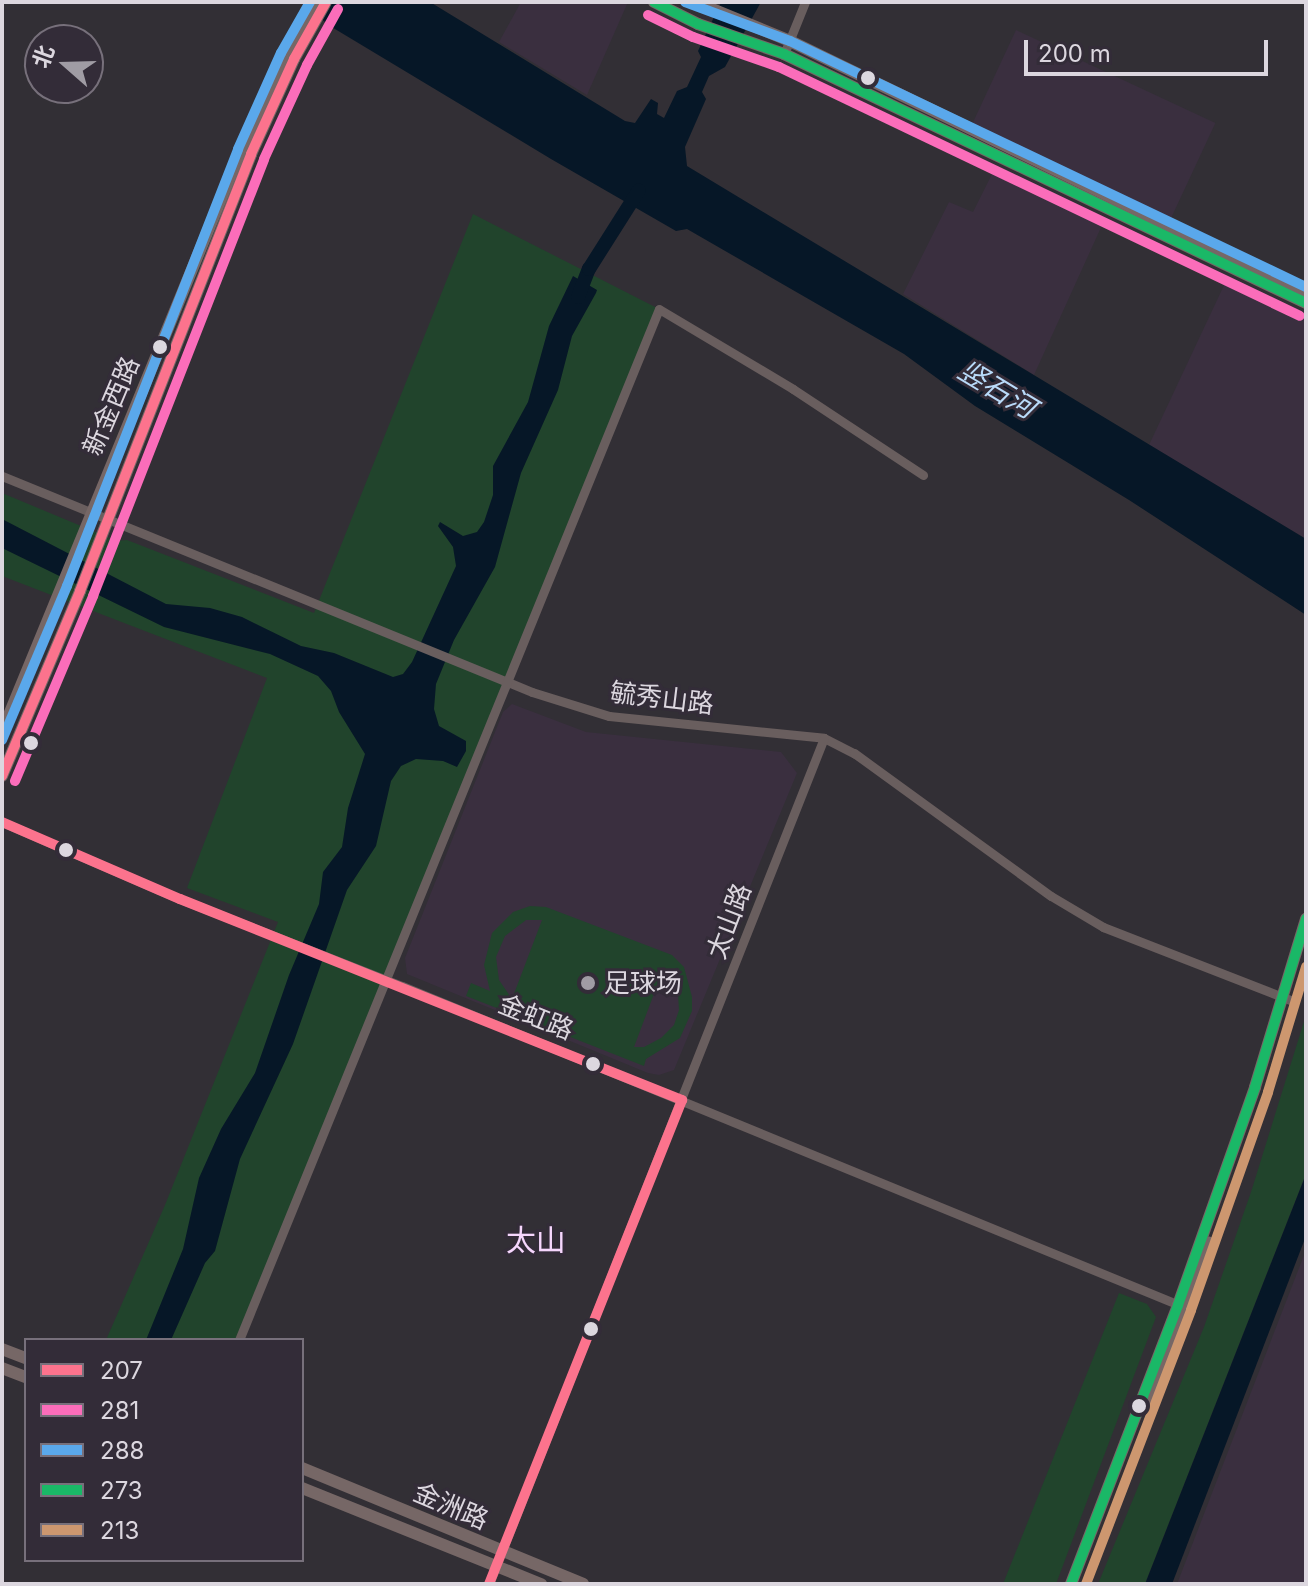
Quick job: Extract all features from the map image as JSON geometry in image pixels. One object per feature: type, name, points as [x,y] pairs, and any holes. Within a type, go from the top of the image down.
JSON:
[{"type":"main road","points":[[289,57],[314,2]]},
{"type":"main road","points":[[289,57],[326,2]]},
{"type":"main road","points":[[654,2],[698,24],[778,52],[1306,303]]},
{"type":"main road","points":[[697,3],[790,41],[1306,292]]},
{"type":"main road","name":"新金西路","points":[[2,732],[91,512],[289,57]]},
{"type":"main road","name":"新金西路","points":[[2,776],[80,591],[289,57]]},
{"type":"main road","points":[[1286,998],[1306,919]]},
{"type":"main road","points":[[1078,1584],[1182,1307],[1306,946]]},
{"type":"main road","points":[[1071,1584],[1182,1307]]},
{"type":"main road","points":[[2,1349],[24,1357]]},
{"type":"main road","points":[[2,1368],[24,1376]]},
{"type":"main road","name":"金洲路","points":[[304,1469],[583,1584]]},
{"type":"main road","name":"金洲路","points":[[304,1489],[541,1584]]},
{"type":"street","points":[[778,52],[790,41],[805,2]]},
{"type":"street","points":[[683,16],[697,3]]},
{"type":"street","points":[[240,1338],[659,309],[793,389],[923,475]]},
{"type":"street","name":"毓秀山路","points":[[2,476],[505,682],[609,716],[824,738],[854,753],[1051,896],[1103,927],[1286,998]]},
{"type":"street","name":"太山路","points":[[489,1584],[824,738]]},
{"type":"street","name":"金虹路","points":[[2,822],[1182,1307]]},
{"type":"shaded area","points":[[521,2],[628,2],[587,95],[499,42]]},
{"type":"shaded area","points":[[1016,30],[1215,123],[1171,218],[972,125]]},
{"type":"shaded area","points":[[992,174],[1103,223],[1034,375],[903,294],[949,202],[973,212]]},
{"type":"shaded area","points":[[1226,281],[1306,317],[1306,539],[1149,445]]},
{"type":"shaded area","points":[[512,704],[586,732],[781,752],[797,773],[674,1070],[659,1075],[648,1073],[407,974],[405,958],[503,712]]},
{"type":"shaded area","points":[[1306,1250],[1306,1584],[1177,1584],[1224,1462]]},
{"type":"green space","points":[[473,214],[659,309],[240,1338],[107,1338],[165,1205],[278,922],[187,888],[267,678],[2,576],[2,493],[117,541],[127,540],[314,613]]},
{"type":"green space","name":"足球场","points":[[530,906],[546,907],[672,955],[684,967],[692,997],[692,1011],[680,1038],[646,1059],[644,1066],[466,996],[471,983],[490,991],[484,965],[492,933],[513,912]],"holes":[[[526,920],[542,920],[512,999],[499,980],[496,957],[505,936]],[[664,967],[678,994],[679,1010],[674,1025],[661,1038],[644,1047],[634,1047]]]},
{"type":"green space","points":[[1306,1015],[1306,1174],[1145,1584],[1098,1584],[1204,1327],[1251,1192]]},
{"type":"green space","points":[[1119,1293],[1147,1304],[1156,1317],[1056,1584],[1003,1584]]},
{"type":"water","name":"竖石河","points":[[300,2],[430,2],[625,121],[635,123],[651,99],[658,103],[657,114],[664,118],[677,91],[687,87],[701,57],[698,51],[721,2],[761,2],[725,67],[709,76],[702,92],[706,99],[685,147],[687,166],[1306,539],[1306,615],[1129,500],[975,406],[904,354],[687,229],[676,231],[551,159],[330,26]]},
{"type":"water","points":[[573,276],[597,290],[572,336],[558,390],[521,473],[495,567],[454,640],[436,684],[434,709],[439,726],[466,741],[466,751],[457,767],[443,761],[416,759],[401,766],[391,781],[376,846],[347,890],[293,1044],[240,1159],[215,1251],[205,1263],[172,1338],[147,1338],[183,1249],[199,1178],[221,1129],[255,1073],[289,975],[319,904],[323,872],[342,847],[348,808],[365,754],[339,712],[331,691],[318,676],[270,654],[164,627],[2,548],[2,519],[166,604],[210,608],[242,617],[301,646],[334,653],[393,677],[403,674],[412,662],[456,566],[453,547],[438,526],[440,522],[463,536],[477,532],[484,522],[493,495],[493,466],[528,402],[549,326]]},
{"type":"water","points":[[1306,1174],[1306,1236],[1172,1584],[1145,1584]]},
{"type":"waterway","points":[[578,297],[589,269],[639,190]]},
{"type":"transit line","name":"288","points":[[2,740],[67,586],[238,149],[281,53],[310,2]]},
{"type":"transit line","name":"207","points":[[2,776],[80,591],[251,154],[294,59],[326,2]]},
{"type":"transit line","name":"273","points":[[654,2],[698,24],[784,54],[1306,303]]},
{"type":"transit line","name":"288","points":[[685,2],[790,41],[1306,287]]},
{"type":"transit line","name":"281","points":[[15,781],[93,596],[264,159],[307,65],[338,9]]},
{"type":"transit line","name":"281","points":[[648,15],[693,37],[779,67],[1300,316]]},
{"type":"transit line","name":"207","points":[[2,822],[180,899],[682,1100]]},
{"type":"transit line","name":"273","points":[[1071,1584],[1178,1305],[1255,1087],[1306,919]]},
{"type":"transit line","name":"213","points":[[1086,1584],[1191,1310],[1268,1092],[1306,967]]},
{"type":"transit line","name":"207","points":[[489,1584],[682,1100]]},
{"type":"place","name":"足球场","points":[[588,983]]},
{"type":"district","name":"太山","points":[[536,1240]]}]
